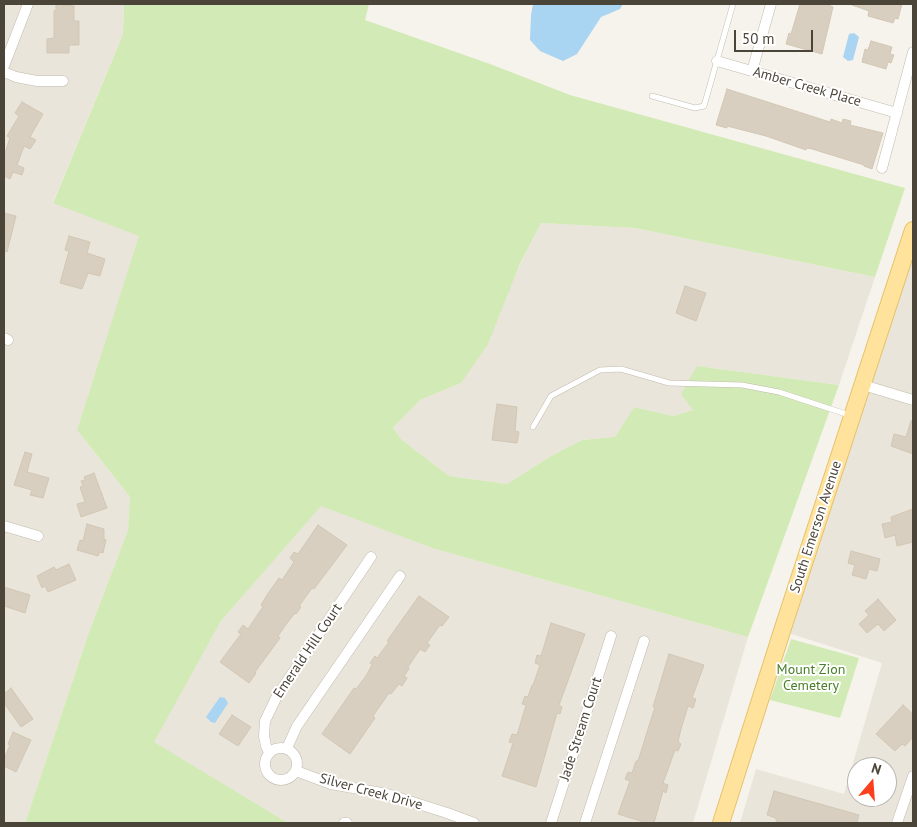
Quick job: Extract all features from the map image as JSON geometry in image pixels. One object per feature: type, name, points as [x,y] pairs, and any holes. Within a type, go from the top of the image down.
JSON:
[{"type":"main road","name":"South Emerson Avenue","points":[[722,823],[913,230]]},
{"type":"street","points":[[4,66],[28,4]]},
{"type":"street","points":[[752,71],[771,4]]},
{"type":"street","points":[[882,168],[912,59]]},
{"type":"street","name":"Amber Creek Place","points":[[717,61],[897,113]]},
{"type":"street","points":[[4,72],[16,77],[37,81],[63,81]]},
{"type":"street","points":[[862,385],[913,400]]},
{"type":"street","points":[[4,526],[38,536]]},
{"type":"street","name":"Emerald Hill Court","points":[[269,752],[264,736],[265,721],[276,696],[371,556]]},
{"type":"street","points":[[287,748],[297,726],[400,576]]},
{"type":"street","name":"Jade Stream Court","points":[[551,823],[611,636]]},
{"type":"street","points":[[585,823],[644,641]]},
{"type":"street","points":[[278,747],[287,748],[295,755],[296,771],[289,778],[278,780],[269,775],[265,761],[269,752],[278,747]]},
{"type":"street","name":"Silver Creek Drive","points":[[296,771],[331,784],[396,797],[446,812],[474,823]]},
{"type":"street","points":[[898,823],[913,776]]},
{"type":"lane","points":[[652,96],[695,108],[704,106],[733,4]]},
{"type":"lane","points":[[533,427],[551,396],[600,370],[621,369],[669,383],[742,384],[779,392],[852,416]]},
{"type":"shaded area","points":[[4,4],[124,4],[123,34],[53,202],[140,235],[77,430],[130,497],[128,530],[88,635],[25,823],[4,823]]},
{"type":"shaded area","points":[[541,223],[635,228],[875,277],[839,385],[697,366],[693,410],[673,416],[634,407],[615,437],[582,440],[551,456],[507,484],[449,476],[402,440],[393,428],[420,400],[461,383]]},
{"type":"shaded area","points":[[913,232],[913,823],[740,823],[756,769],[844,794],[847,784],[847,807],[897,807],[897,757],[855,757],[882,663],[782,631]]},
{"type":"shaded area","points":[[321,505],[432,548],[748,637],[693,823],[288,823],[153,742],[221,621]]},
{"type":"green space","points":[[124,4],[369,4],[365,20],[490,64],[570,95],[905,188],[875,277],[635,228],[541,223],[519,266],[488,344],[461,383],[420,400],[393,428],[402,440],[449,476],[507,484],[551,456],[582,440],[615,437],[634,407],[673,416],[693,410],[681,394],[697,366],[839,385],[748,637],[432,548],[321,506],[221,621],[154,742],[288,823],[25,823],[88,635],[128,530],[130,497],[77,430],[139,236],[53,203],[123,34]]},
{"type":"green space","name":"Mount Zion Cemetery","points":[[791,639],[859,658],[840,718],[770,700]]},
{"type":"water","points":[[533,4],[623,4],[620,9],[601,17],[577,54],[563,61],[540,51],[530,40]]},
{"type":"water","points":[[854,33],[859,37],[853,60],[848,61],[843,57],[849,34]]},
{"type":"water","points":[[220,697],[225,698],[228,703],[215,723],[211,722],[206,717]]},
{"type":"building","points":[[56,4],[74,6],[74,21],[79,21],[79,45],[69,45],[69,53],[47,53],[47,39],[54,38],[54,11],[56,10]]},
{"type":"building","points":[[800,4],[830,4],[833,7],[822,54],[786,44]]},
{"type":"building","points":[[853,4],[902,4],[898,19],[895,18],[893,23],[868,16],[869,11]]},
{"type":"building","points":[[871,41],[892,47],[890,54],[894,55],[891,63],[888,62],[886,69],[862,62],[865,49],[868,50]]},
{"type":"building","points":[[727,89],[830,122],[831,119],[842,123],[843,119],[851,121],[850,125],[883,133],[872,169],[766,136],[716,125]]},
{"type":"building","points":[[22,102],[43,114],[30,137],[36,140],[30,149],[24,146],[17,165],[24,168],[22,175],[13,172],[10,179],[4,176],[4,156],[10,138],[7,136],[19,116],[15,113]]},
{"type":"building","points":[[4,213],[16,216],[7,252],[4,251]]},
{"type":"building","points":[[69,236],[90,242],[87,253],[105,259],[100,276],[88,273],[82,289],[60,283],[69,251],[65,250]]},
{"type":"building","points":[[685,286],[706,293],[696,321],[676,313]]},
{"type":"building","points":[[497,404],[517,407],[515,431],[519,432],[517,443],[492,440]]},
{"type":"building","points":[[911,421],[913,421],[913,454],[891,446],[894,434],[906,437]]},
{"type":"building","points":[[25,452],[32,454],[27,472],[49,478],[43,498],[30,495],[32,490],[14,485]]},
{"type":"building","points":[[94,473],[107,508],[81,517],[77,504],[85,502],[80,487],[83,486],[81,481],[85,480],[84,477]]},
{"type":"building","points":[[913,509],[913,542],[897,546],[895,535],[885,538],[882,524],[892,522],[891,517]]},
{"type":"building","points":[[87,524],[104,529],[104,539],[106,540],[103,553],[100,552],[98,556],[77,550],[80,540],[83,541]]},
{"type":"building","points":[[318,525],[347,545],[299,606],[301,607],[278,636],[280,638],[249,683],[220,662],[241,634],[238,632],[243,625],[248,629],[263,607],[261,605],[267,595],[279,578],[282,580],[294,562],[290,558],[294,552],[298,554]]},
{"type":"building","points":[[851,551],[880,559],[877,571],[869,569],[866,579],[852,575],[855,565],[848,563]]},
{"type":"building","points":[[69,564],[76,580],[48,592],[45,586],[42,588],[37,576],[54,567],[56,570]]},
{"type":"building","points":[[4,587],[30,595],[25,613],[4,606]]},
{"type":"building","points":[[419,596],[449,617],[442,626],[440,625],[427,643],[430,645],[425,652],[420,649],[408,667],[409,669],[404,676],[407,678],[402,686],[399,684],[391,694],[389,693],[373,716],[375,718],[350,754],[322,734],[354,688],[356,689],[366,676],[372,665],[370,663],[375,656],[377,658],[389,642],[387,641]]},
{"type":"building","points":[[878,599],[896,620],[884,631],[878,624],[867,633],[859,624],[869,615],[865,611]]},
{"type":"building","points":[[551,623],[585,634],[559,705],[562,707],[560,714],[557,713],[536,787],[502,776],[513,743],[509,742],[512,734],[517,735],[526,705],[522,704],[525,696],[528,697],[533,685],[540,665],[535,663],[537,655],[541,656]]},
{"type":"building","points":[[669,654],[704,665],[692,698],[696,699],[693,708],[688,706],[681,729],[678,742],[681,744],[678,751],[675,750],[663,783],[668,785],[666,793],[663,791],[654,823],[647,823],[618,814],[630,781],[625,779],[628,772],[632,773],[636,761],[638,761]]},
{"type":"building","points":[[11,688],[33,719],[21,727],[4,703],[4,694]]},
{"type":"building","points":[[903,705],[913,714],[913,737],[905,746],[902,744],[895,751],[876,734]]},
{"type":"building","points":[[232,715],[251,727],[238,746],[219,734]]},
{"type":"building","points":[[13,732],[31,740],[16,772],[4,766],[4,759]]},
{"type":"building","points":[[774,791],[859,815],[857,823],[784,823],[776,821],[776,818],[767,815]]}]
